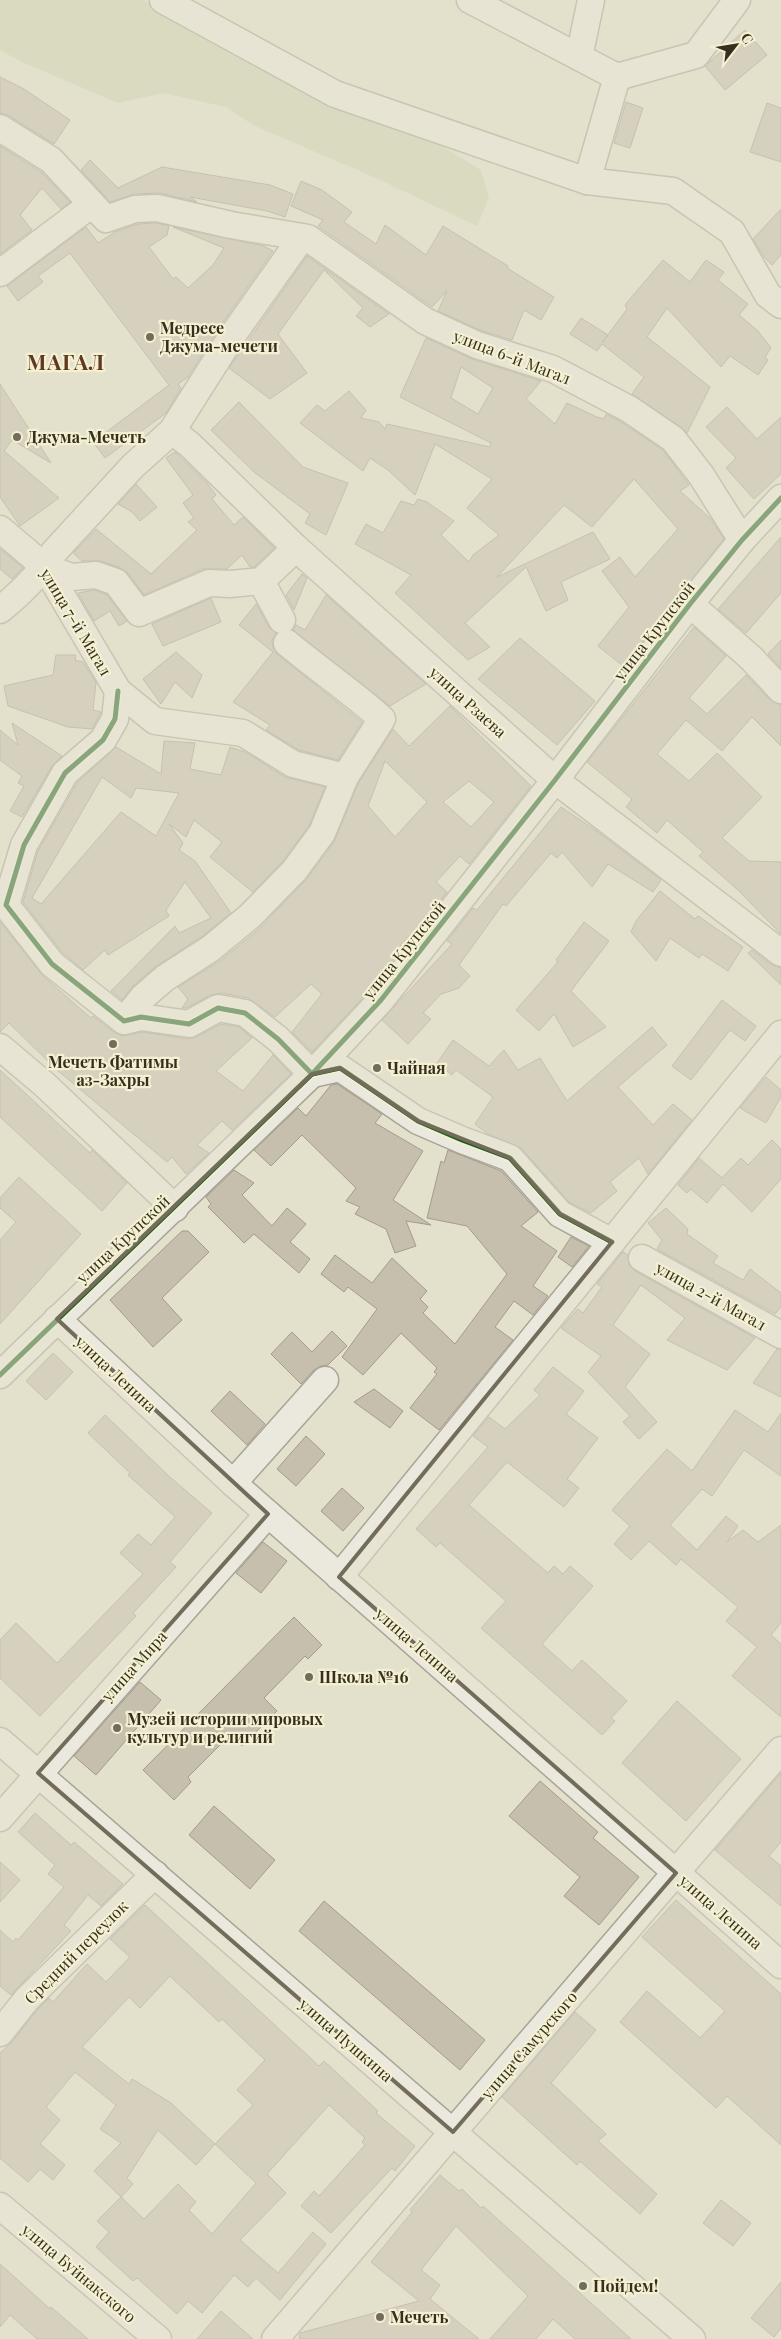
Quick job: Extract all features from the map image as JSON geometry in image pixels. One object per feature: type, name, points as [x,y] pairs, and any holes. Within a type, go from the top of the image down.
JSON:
[{"type":"street","points":[[163,0],[335,94],[587,181],[673,190],[732,232],[768,295],[781,305]]},
{"type":"street","points":[[470,0],[617,77],[696,55],[737,0]]},
{"type":"street","points":[[579,57],[591,0]]},
{"type":"street","points":[[587,181],[617,77]]},
{"type":"street","points":[[0,128],[51,160],[92,204],[0,273]]},
{"type":"street","name":"улица 6-й Магал","points":[[92,204],[106,219],[134,209],[157,208],[308,238],[425,321],[477,345],[553,370],[629,409],[673,439],[701,476],[742,540]]},
{"type":"street","points":[[0,610],[16,598],[45,567],[54,552],[133,466],[172,431],[232,336],[302,237]]},
{"type":"street","name":"улица Рзаева","points":[[172,431],[189,444],[296,548],[555,780],[781,953]]},
{"type":"street","name":"улица Крупской","points":[[0,1375],[312,1074],[381,1000],[555,780],[690,604],[742,540],[781,498]]},
{"type":"street","name":"улица 7-й Магал","points":[[0,529],[45,567],[118,690],[155,721],[243,733],[293,764],[345,778]]},
{"type":"street","points":[[45,567],[70,577],[96,575],[116,582],[139,613],[209,583],[230,584],[261,581],[296,548]]},
{"type":"street","points":[[124,1021],[142,997],[165,978],[210,949],[250,916],[294,871],[322,833],[345,778],[382,719],[321,672],[285,632],[261,581]]},
{"type":"street","points":[[690,604],[751,658],[781,690]]},
{"type":"street","points":[[118,690],[115,719],[103,740],[65,773],[24,845],[6,905],[52,964],[124,1021]]},
{"type":"street","points":[[124,1021],[141,1017],[189,1024],[218,1008],[244,1014],[278,1039],[312,1074],[340,1068],[418,1121],[510,1158],[560,1214],[612,1242]]},
{"type":"street","points":[[339,1577],[781,1034]]},
{"type":"street","points":[[0,1047],[45,1085],[175,1208]]},
{"type":"street","name":"улица 2-й Магал","points":[[642,1258],[781,1334]]},
{"type":"street","name":"улица Ленина","points":[[57,1319],[233,1483],[781,1965]]},
{"type":"street","points":[[233,1483],[325,1380]]},
{"type":"street","name":"улица Мира","points":[[0,1818],[268,1514]]},
{"type":"street","name":"улица Пушкина","points":[[0,1741],[692,2339]]},
{"type":"street","name":"улица Самурского","points":[[275,2339],[781,1750]]},
{"type":"street","name":"Средний переулок","points":[[0,2033],[27,1999],[155,1874]]},
{"type":"street","name":"улица Буйнакского","points":[[0,2206],[158,2339]]},
{"type":"highlighted area","points":[[340,1068],[418,1121],[510,1158],[560,1214],[612,1242],[339,1577],[676,1873],[453,2132],[38,1773],[268,1514],[57,1319],[312,1074]]},
{"type":"green space","points":[[0,0],[143,0],[190,26],[383,110],[481,170],[489,198],[477,226],[376,178],[253,125],[226,107],[163,93],[118,103],[22,62],[0,50]]},
{"type":"building","points":[[745,30],[767,55],[725,90],[705,66]]},
{"type":"building","points":[[0,77],[24,89],[70,120],[54,144],[8,115],[0,113]]},
{"type":"building","points":[[626,102],[643,108],[630,148],[614,143]]},
{"type":"building","points":[[767,103],[781,108],[781,162],[750,152]]},
{"type":"building","points":[[0,146],[41,172],[70,202],[61,209],[42,188],[20,215],[32,230],[0,254]]},
{"type":"building","points":[[90,160],[118,188],[162,167],[270,185],[293,194],[285,217],[267,211],[190,197],[197,202],[160,193],[134,194],[110,202],[81,170]]},
{"type":"building","points":[[301,181],[322,190],[352,212],[344,222],[376,244],[385,225],[426,255],[443,226],[554,297],[541,320],[524,310],[512,340],[482,331],[438,311],[447,291],[432,307],[318,226],[323,220],[291,206]]},
{"type":"building","points":[[781,209],[781,255],[772,265],[764,257],[753,239]]},
{"type":"building","points":[[156,223],[169,226],[167,235],[149,247],[173,279],[176,277],[188,288],[213,265],[224,248],[173,227],[264,246],[273,251],[219,328],[188,377],[178,384],[181,388],[166,413],[105,458],[93,442],[169,385],[70,253],[38,276],[43,282],[18,301],[7,286],[86,227],[98,243],[115,232],[138,224]]},
{"type":"building","points":[[307,256],[389,314],[370,327],[356,316],[363,308],[324,270],[278,334],[307,373],[270,399],[229,368]]},
{"type":"building","points":[[663,260],[690,282],[706,260],[724,272],[718,280],[748,304],[739,315],[758,331],[771,348],[765,357],[768,360],[758,375],[730,356],[721,367],[667,308],[647,337],[710,387],[687,433],[632,394],[644,377],[602,344],[597,351],[570,334],[581,318],[608,335],[627,309],[625,305]]},
{"type":"building","points":[[426,338],[472,359],[541,381],[526,399],[555,424],[567,403],[604,419],[606,414],[663,450],[689,485],[680,491],[710,518],[724,539],[623,666],[598,646],[629,607],[602,571],[620,557],[635,577],[678,529],[634,479],[592,527],[564,505],[497,577],[593,532],[610,559],[561,582],[568,600],[546,611],[526,567],[465,623],[490,647],[468,660],[395,593],[411,575],[355,544],[366,524],[383,533],[401,501],[414,505],[418,499],[427,502],[454,521],[441,535],[469,562],[473,555],[499,535],[467,508],[492,479],[435,444],[415,495],[388,470],[370,458],[363,471],[300,423],[317,405],[325,411],[349,391],[366,410],[361,418],[379,422],[385,429],[387,424],[490,447],[491,443],[400,397]],"holes":[[[461,367],[493,388],[478,414],[451,398]]]},
{"type":"building","name":"Джума-Мечеть","points":[[0,384],[51,463],[12,440],[4,451],[59,498],[20,526],[0,497]]},
{"type":"building","points":[[239,402],[303,467],[348,483],[326,535],[305,523],[310,514],[254,472],[211,430]]},
{"type":"building","points":[[727,407],[757,439],[781,417],[781,474],[754,499],[726,468],[736,458],[706,427]]},
{"type":"building","points":[[175,452],[207,483],[216,495],[212,499],[234,525],[243,517],[274,548],[254,567],[250,567],[242,555],[227,569],[203,569],[144,595],[128,573],[121,568],[101,561],[82,561],[73,553],[96,529],[151,574],[197,530],[188,522],[194,518],[183,503],[193,495],[166,458]]},
{"type":"building","points":[[136,484],[157,507],[140,521],[132,512],[118,504]]},
{"type":"building","points":[[781,537],[781,593],[746,633],[718,609]]},
{"type":"building","points":[[0,549],[23,568],[12,579],[0,569]]},
{"type":"building","points":[[302,574],[307,578],[294,610],[286,595]]},
{"type":"building","points":[[94,590],[107,595],[127,621],[119,626],[110,611],[94,621],[78,593]]},
{"type":"building","points":[[326,595],[426,684],[390,706],[293,630],[296,625],[305,630]]},
{"type":"building","points":[[211,598],[221,622],[163,646],[152,624]]},
{"type":"building","points":[[256,604],[269,627],[276,633],[272,641],[273,648],[277,654],[362,722],[338,760],[299,750],[266,730],[270,725],[233,702],[273,652],[239,625]]},
{"type":"building","points":[[694,627],[726,656],[689,698],[707,714],[746,675],[770,700],[781,705],[781,746],[752,717],[722,751],[686,720],[657,754],[689,781],[717,753],[762,797],[722,838],[749,861],[781,862],[781,934],[738,890],[699,856],[703,852],[667,820],[657,833],[626,807],[632,799],[587,762]]},
{"type":"building","points":[[520,638],[595,701],[557,745],[478,679]]},
{"type":"building","points":[[781,640],[781,668],[768,654]]},
{"type":"building","points":[[176,652],[202,675],[192,698],[175,682],[161,704],[143,679]]},
{"type":"building","points":[[56,655],[76,655],[75,660],[83,662],[96,683],[93,710],[101,712],[92,729],[68,727],[8,706],[4,686],[53,675]]},
{"type":"building","points":[[450,706],[531,786],[469,864],[460,856],[436,882],[447,892],[423,923],[400,945],[403,947],[370,990],[312,1052],[292,1032],[322,994],[311,984],[275,1017],[248,998],[221,993],[211,995],[186,1008],[182,1008],[188,999],[178,987],[220,961],[260,928],[306,880],[334,842],[358,784],[393,729],[409,746]],"holes":[[[385,761],[427,802],[395,837],[368,806]],[[469,781],[494,802],[471,827],[443,802]]]},
{"type":"building","points":[[12,723],[62,756],[52,766],[22,817],[10,811],[24,786],[18,783],[22,776],[0,760],[0,730],[18,745]]},
{"type":"building","points":[[164,741],[195,743],[190,769],[221,775],[230,747],[245,752],[285,777],[325,787],[309,826],[283,861],[253,892],[210,857],[222,842],[194,820],[186,837],[169,824],[183,843],[179,850],[195,861],[231,913],[201,937],[155,967],[133,986],[122,1000],[111,991],[175,926],[179,933],[211,918],[185,882],[166,910],[169,916],[108,955],[105,950],[83,970],[63,953],[23,902],[38,851],[77,783],[116,747],[161,774]],"holes":[[[102,777],[131,798],[136,788],[179,793],[156,836],[121,812],[41,904],[32,898]]]},
{"type":"building","points":[[561,807],[598,832],[661,880],[653,892],[608,864],[592,887],[562,852],[557,858],[551,853],[506,906],[503,904],[459,965],[470,976],[459,988],[441,994],[423,1013],[431,1019],[408,1044],[382,1020],[452,944],[447,941],[473,908],[477,910]]},
{"type":"building","points":[[660,891],[695,919],[698,916],[743,947],[728,971],[702,954],[699,958],[670,938],[656,961],[631,932],[636,921]]},
{"type":"building","points":[[0,922],[43,976],[91,1018],[93,1016],[115,1033],[122,1036],[142,1032],[187,1039],[196,1037],[221,1024],[239,1027],[252,1038],[216,1071],[243,1091],[273,1055],[291,1074],[232,1130],[222,1121],[197,1145],[209,1153],[186,1174],[172,1157],[167,1162],[57,1070],[9,1023],[0,1032]]},
{"type":"building","points":[[584,922],[609,941],[571,991],[606,1027],[573,1047],[554,1014],[539,1031],[516,1010],[558,962],[556,960]]},
{"type":"building","points":[[752,950],[772,965],[781,968],[781,985],[748,953]]},
{"type":"building","points":[[722,1000],[756,1026],[745,1041],[730,1030],[691,1080],[672,1066]]},
{"type":"building","points":[[652,1027],[667,1045],[618,1087],[653,1125],[673,1104],[692,1120],[648,1174],[639,1158],[610,1182],[617,1191],[591,1213],[569,1202],[521,1148],[488,1134],[475,1124],[493,1097],[456,1070],[452,1075],[437,1063],[453,1040],[489,1066],[504,1050],[518,1070],[540,1058],[567,1101]]},
{"type":"building","points":[[0,1070],[90,1153],[92,1150],[127,1183],[102,1211],[0,1117]]},
{"type":"building","points":[[766,1077],[781,1090],[781,1097],[766,1123],[740,1108]]},
{"type":"building","points":[[337,1084],[382,1114],[375,1123],[423,1151],[393,1200],[431,1225],[406,1221],[416,1246],[395,1253],[386,1229],[355,1214],[360,1207],[346,1201],[356,1188],[302,1135],[271,1166],[254,1150],[298,1108],[306,1116],[331,1085]]},
{"type":"building","points":[[772,1140],[781,1149],[781,1179],[752,1212],[723,1184],[707,1203],[691,1189],[687,1193],[678,1185],[699,1158],[722,1178],[741,1158],[748,1165]]},
{"type":"building","points":[[448,1150],[501,1171],[538,1212],[521,1226],[557,1251],[533,1286],[548,1296],[533,1315],[514,1301],[495,1327],[513,1340],[439,1430],[410,1408],[437,1374],[434,1372],[437,1368],[401,1333],[363,1375],[342,1357],[377,1309],[348,1287],[344,1292],[321,1274],[335,1255],[372,1283],[392,1258],[427,1291],[420,1299],[428,1307],[423,1313],[455,1344],[507,1274],[467,1226],[427,1218],[441,1161],[444,1163]]},
{"type":"building","points":[[234,1170],[254,1183],[242,1195],[272,1226],[287,1208],[306,1224],[290,1242],[310,1259],[299,1273],[254,1234],[244,1243],[208,1207],[211,1204],[206,1197]]},
{"type":"building","points":[[19,1177],[81,1234],[0,1324],[0,1240],[16,1222],[0,1208],[0,1198]]},
{"type":"building","points":[[666,1208],[688,1229],[687,1234],[718,1256],[713,1263],[743,1280],[750,1269],[781,1293],[781,1307],[775,1314],[657,1249],[662,1240],[648,1223]]},
{"type":"building","points":[[182,1231],[188,1231],[209,1252],[162,1298],[182,1320],[153,1347],[110,1300]]},
{"type":"building","points":[[571,1237],[589,1246],[572,1267],[558,1257]]},
{"type":"building","points":[[623,1252],[628,1255],[629,1265],[635,1271],[755,1338],[727,1370],[667,1340],[685,1318],[641,1285],[613,1325],[650,1354],[625,1387],[657,1422],[639,1439],[623,1422],[630,1416],[588,1372],[601,1356],[561,1328],[578,1309],[583,1313],[602,1287],[597,1284]]},
{"type":"building","points":[[332,1331],[347,1346],[328,1365],[314,1370],[301,1384],[271,1354],[292,1332],[312,1352]]},
{"type":"building","points":[[777,1349],[781,1350],[781,1397],[753,1383]]},
{"type":"building","points":[[53,1353],[73,1372],[46,1400],[26,1381]]},
{"type":"building","points":[[553,1367],[584,1391],[566,1414],[598,1438],[567,1479],[579,1488],[564,1507],[507,1462],[469,1505],[548,1573],[554,1566],[563,1574],[570,1566],[593,1586],[542,1644],[572,1671],[582,1660],[627,1701],[611,1718],[615,1721],[602,1735],[481,1628],[506,1601],[440,1543],[436,1547],[416,1529],[488,1447],[473,1436],[489,1417],[505,1429],[540,1395],[534,1390]]},
{"type":"building","points":[[374,1389],[403,1411],[390,1428],[354,1402]]},
{"type":"building","points":[[230,1391],[265,1424],[247,1445],[211,1411]]},
{"type":"building","points":[[735,1410],[768,1432],[781,1413],[781,1476],[744,1450],[712,1496],[702,1489],[670,1525],[697,1550],[726,1516],[738,1526],[727,1542],[743,1530],[758,1542],[781,1525],[781,1623],[771,1635],[781,1644],[781,1717],[732,1676],[757,1647],[726,1621],[738,1607],[681,1559],[676,1565],[649,1541],[631,1560],[614,1544],[630,1526],[612,1510],[667,1449],[692,1471]]},
{"type":"building","points":[[105,1415],[171,1478],[212,1513],[170,1562],[176,1567],[133,1613],[136,1616],[40,1716],[0,1678],[0,1640],[16,1623],[57,1663],[143,1574],[120,1553],[138,1534],[151,1545],[175,1517],[128,1475],[130,1473],[88,1433]]},
{"type":"building","points":[[306,1436],[325,1454],[296,1486],[277,1469]]},
{"type":"building","points":[[342,1488],[364,1508],[343,1531],[321,1511]]},
{"type":"building","points":[[263,1542],[287,1561],[261,1593],[236,1573]]},
{"type":"building","points":[[294,1617],[322,1645],[308,1659],[305,1656],[264,1698],[277,1711],[242,1746],[230,1735],[188,1777],[191,1782],[174,1800],[143,1770]]},
{"type":"building","name":"Музей истории мировых культур и религий","points":[[140,1682],[161,1700],[96,1775],[74,1756]]},
{"type":"building","points":[[677,1701],[741,1759],[686,1821],[622,1763]]},
{"type":"building","points":[[781,1773],[781,1842],[769,1856],[781,1866],[781,1906],[715,1850]]},
{"type":"building","points":[[540,1781],[598,1832],[593,1838],[639,1877],[599,1925],[564,1896],[580,1877],[509,1816]]},
{"type":"building","points":[[214,1806],[275,1860],[250,1889],[189,1835]]},
{"type":"building","points":[[35,1813],[71,1845],[74,1842],[123,1884],[101,1906],[88,1895],[64,1925],[71,1931],[11,1995],[0,1986],[0,1930],[13,1942],[16,1938],[18,1940],[64,1887],[48,1874],[55,1865],[18,1832]]},
{"type":"building","points":[[0,1862],[20,1880],[0,1902]]},
{"type":"building","points":[[676,1900],[781,1994],[781,2145],[727,2096],[716,2108],[620,2022],[647,1991],[700,2038],[725,2011],[642,1937]]},
{"type":"building","points":[[324,1901],[485,2040],[460,2070],[299,1931]]},
{"type":"building","points":[[145,1905],[319,2066],[324,2061],[378,2111],[376,2113],[415,2146],[395,2171],[392,2168],[331,2233],[301,2206],[314,2191],[319,2196],[365,2145],[362,2142],[365,2138],[329,2105],[267,2174],[286,2193],[240,2240],[278,2273],[313,2232],[326,2244],[280,2300],[256,2278],[248,2287],[234,2275],[202,2313],[188,2301],[177,2314],[137,2278],[133,2281],[96,2247],[109,2232],[97,2221],[121,2197],[94,2171],[121,2143],[100,2129],[116,2105],[75,2072],[46,2107],[60,2120],[40,2144],[65,2165],[53,2180],[40,2169],[28,2182],[0,2158],[0,2053],[12,2042],[38,2009],[49,1998],[53,2002],[87,1964],[106,1982],[130,1957],[110,1939]],"holes":[[[170,1976],[219,2022],[222,2019],[265,2060],[237,2090],[253,2105],[215,2144],[171,2103],[132,2079],[129,2084],[82,2047],[129,1997],[140,2008]],[[158,2130],[196,2165],[215,2144],[256,2183],[212,2234],[189,2210],[196,2202],[178,2184],[144,2219],[121,2197],[133,2184],[127,2178]]]},
{"type":"building","points":[[575,2012],[596,2030],[551,2083],[606,2134],[598,2141],[657,2194],[640,2214],[580,2161],[577,2165],[502,2097]]},
{"type":"building","points":[[440,2175],[459,2191],[462,2189],[481,2208],[483,2206],[631,2339],[575,2339],[553,2319],[536,2339],[490,2339],[528,2296],[456,2226],[421,2270],[440,2285],[430,2299],[479,2339],[299,2339],[300,2333],[419,2301],[371,2262],[412,2212],[410,2210]]},
{"type":"building","points":[[721,2200],[751,2223],[733,2246],[703,2223]]},
{"type":"building","points":[[0,2264],[50,2309],[51,2307],[88,2339],[37,2339],[10,2315],[0,2327]]},
{"type":"building","points":[[781,2282],[781,2328],[774,2337],[751,2318]]},
{"type":"building","points":[[221,2311],[253,2339],[197,2339]]},
{"type":"cycle path","points":[[0,1375],[312,1074],[381,1000],[555,780],[690,604],[742,540],[781,498]]},
{"type":"cycle path","points":[[118,691],[115,719],[103,740],[65,773],[24,845],[6,905],[52,964],[124,1021],[141,1017],[189,1024],[218,1008],[245,1013],[278,1039],[312,1074],[340,1068],[418,1121],[510,1158],[560,1214],[612,1242]]},
{"type":"place","name":"Медресе Джума-мечети","points":[[150,337]]},
{"type":"place","name":"Джума-Мечеть","points":[[17,437]]},
{"type":"place","name":"Мечеть Фатимы аз-Захры","points":[[113,1044]]},
{"type":"place","name":"Чайная","points":[[377,1068]]},
{"type":"place","name":"Школа №16","points":[[309,1677]]},
{"type":"place","name":"Музей истории мировых культур и религий","points":[[117,1728]]},
{"type":"place","name":"Пойдем!","points":[[583,2286]]},
{"type":"place","name":"Мечеть","points":[[380,2317]]},
{"type":"district","name":"МАГАЛ","points":[[66,363]]}]
